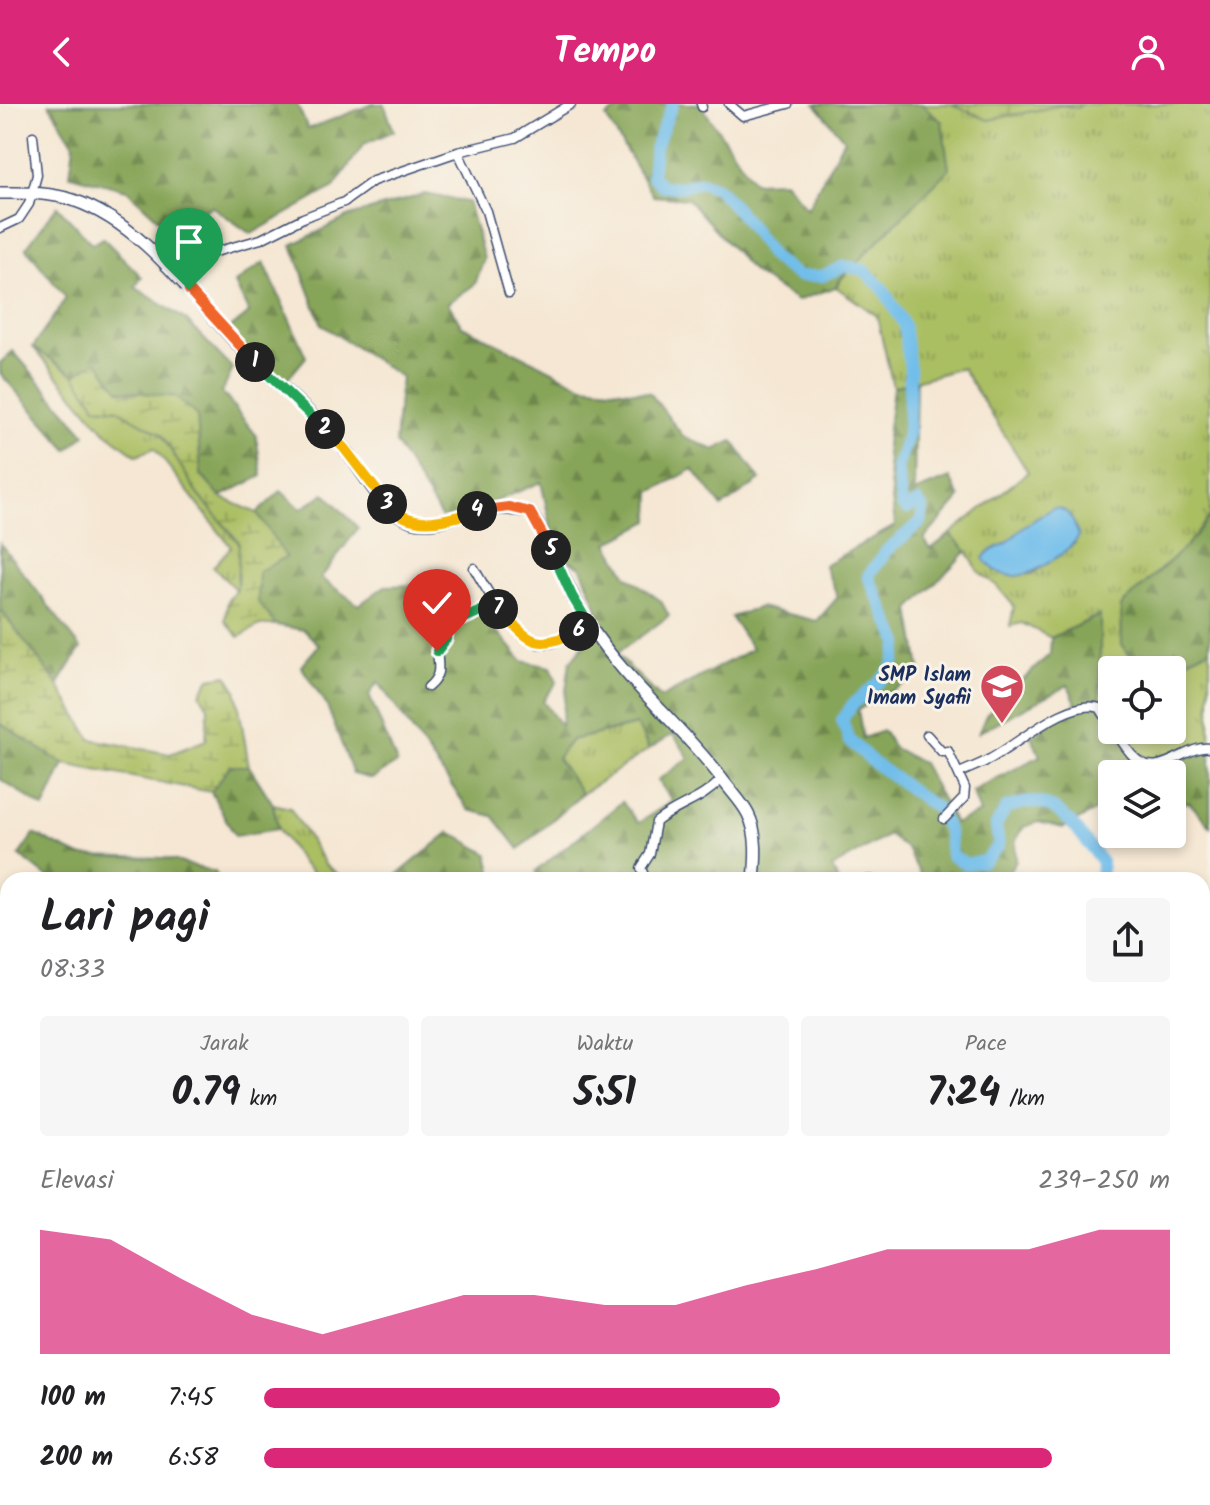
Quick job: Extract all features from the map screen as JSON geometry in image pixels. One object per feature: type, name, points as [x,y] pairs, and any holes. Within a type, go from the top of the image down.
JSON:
[{"type":"street","points":[[165,266],[261,239],[344,202],[373,181],[458,152],[515,138],[571,104]]},
{"type":"street","points":[[729,104],[743,116],[788,104]]},
{"type":"street","points":[[0,228],[19,219],[29,204],[37,175],[33,136]]},
{"type":"street","points":[[458,152],[486,211],[509,293]]},
{"type":"street","points":[[0,193],[57,196],[94,209],[145,244],[251,358],[344,448],[390,508],[411,521],[437,523],[509,507],[530,512],[541,528],[572,596],[618,665],[702,753],[748,815],[757,853],[755,872]]},
{"type":"street","points":[[474,568],[494,605],[524,635],[538,644],[553,643],[590,626]]},
{"type":"street","points":[[428,687],[439,673],[437,651],[446,639],[447,626],[494,605]]},
{"type":"street","points":[[959,773],[989,760],[1073,709],[1090,705],[1098,707]]},
{"type":"street","points":[[927,735],[942,752],[948,751],[965,788],[964,798],[944,819]]},
{"type":"street","points":[[1124,744],[1134,758],[1152,765],[1173,761],[1199,747],[1210,748]]},
{"type":"street","points":[[643,872],[641,868],[650,854],[656,822],[672,810],[707,795],[722,779]]},
{"type":"green space","points":[[49,104],[297,104],[308,129],[373,104],[384,104],[394,131],[364,144],[334,187],[251,234],[211,206],[174,234],[127,190],[70,175],[74,144]]},
{"type":"green space","points":[[627,104],[700,104],[754,182],[784,181],[807,209],[844,139],[815,104],[922,104],[942,122],[949,169],[836,287],[797,301],[754,273],[688,199],[653,196],[606,117]]},
{"type":"green space","points":[[922,104],[952,104],[988,120],[1062,105],[1077,108],[1082,104],[1210,104],[1210,747],[1179,760],[1134,760],[1125,744],[1186,744],[1186,656],[1100,656],[1100,615],[1051,638],[1022,623],[1010,626],[1014,606],[997,586],[978,571],[967,551],[950,534],[1028,472],[962,368],[893,387],[877,316],[836,287],[942,122]],"holes":[[[1007,543],[1074,544],[1032,574],[1010,576],[988,552]]]},
{"type":"green space","points":[[952,104],[1082,104],[1077,108],[1062,105],[988,120]]},
{"type":"green space","points":[[425,194],[468,202],[484,259],[475,284],[448,303],[462,326],[583,386],[650,393],[683,436],[714,450],[733,441],[760,480],[722,507],[693,469],[651,492],[650,521],[608,543],[627,576],[661,601],[669,616],[616,654],[661,698],[752,649],[731,617],[760,607],[817,621],[838,597],[824,565],[895,526],[886,445],[893,387],[916,380],[914,492],[950,478],[960,498],[924,539],[931,549],[950,534],[967,551],[910,609],[921,674],[858,710],[863,738],[883,731],[895,749],[922,763],[955,823],[980,813],[972,791],[1040,756],[1031,736],[1076,703],[1068,685],[979,732],[986,715],[1050,654],[1051,638],[1100,615],[1098,744],[1125,744],[1134,760],[1098,760],[1098,809],[1063,828],[1038,822],[1024,827],[1015,842],[1016,860],[1009,872],[919,872],[907,849],[889,835],[832,868],[834,872],[536,872],[622,802],[638,823],[672,801],[658,780],[689,758],[673,734],[649,749],[637,725],[571,740],[557,758],[582,794],[519,849],[493,816],[469,810],[378,682],[369,695],[397,763],[372,779],[353,774],[327,706],[301,666],[319,645],[304,630],[276,625],[258,602],[259,570],[285,557],[257,513],[281,491],[301,509],[325,493],[358,528],[321,578],[359,605],[385,586],[415,585],[480,610],[522,661],[551,667],[557,682],[543,701],[561,726],[570,662],[590,637],[598,609],[581,567],[557,554],[541,482],[445,523],[395,443],[401,377],[322,325],[292,245],[350,216]]},
{"type":"green space","points":[[57,206],[92,244],[103,238],[142,277],[135,287],[186,320],[233,369],[222,392],[256,435],[262,476],[220,497],[201,474],[197,416],[175,397],[119,390],[97,362],[75,375],[33,347],[66,298],[26,248]]},
{"type":"green space","points":[[264,262],[306,357],[281,387],[228,330],[249,313],[235,283]]},
{"type":"green space","points":[[33,347],[75,375],[97,407],[117,409],[161,434],[198,494],[239,543],[237,591],[213,567],[231,547],[154,448],[137,456],[105,432]]},
{"type":"green space","points":[[13,351],[85,434],[68,450],[0,373],[0,363]]},
{"type":"green space","points":[[97,361],[119,390],[175,397],[197,416],[201,475],[220,497],[257,513],[286,557],[259,571],[258,602],[276,625],[260,625],[239,637],[225,621],[228,600],[237,590],[239,542],[198,494],[161,434],[117,409],[97,407],[75,375]]},
{"type":"green space","points":[[1210,516],[1210,649],[1186,660],[1186,656],[1130,656],[1122,644],[1121,606],[1186,546]]},
{"type":"green space","points":[[0,543],[81,648],[58,685],[0,609]]},
{"type":"green space","points":[[0,609],[58,685],[91,739],[170,754],[206,740],[208,707],[200,694],[210,678],[227,675],[236,689],[249,766],[230,766],[211,792],[64,764],[0,723]]},
{"type":"green space","points":[[0,723],[64,764],[44,808],[0,779]]},
{"type":"green space","points":[[637,725],[649,749],[582,794],[557,758],[571,740]]},
{"type":"green space","points":[[1210,747],[1210,826],[1189,802],[1186,803],[1186,760],[1179,760]]},
{"type":"green space","points":[[230,766],[249,766],[273,804],[278,829],[235,836],[211,792]]},
{"type":"green space","points":[[273,804],[290,808],[325,864],[335,872],[312,872],[278,829]]},
{"type":"green space","points":[[450,832],[488,854],[492,872],[401,872]]},
{"type":"green space","points":[[34,834],[80,856],[165,858],[215,872],[41,872],[19,855]]},
{"type":"water","points":[[1053,508],[1067,513],[1079,536],[1056,558],[1028,573],[1010,576],[992,567],[983,558],[988,552],[1007,543],[1023,527]]},
{"type":"waterway","points":[[673,104],[655,147],[652,176],[662,186],[679,187],[700,182],[717,188],[742,215],[773,258],[798,276],[822,276],[844,266],[864,270],[883,289],[904,325],[910,370],[908,435],[897,468],[902,505],[907,509],[918,502],[923,508],[921,522],[887,550],[868,576],[899,643],[893,666],[852,705],[842,720],[849,740],[874,763],[939,810],[949,833],[951,855],[966,864],[984,861],[999,845],[996,826],[1006,808],[1031,802],[1053,808],[1063,815],[1102,862],[1101,872]]},
{"type":"place","name":"SMP Islam Imam Syafii","points":[[1002,725]]},
{"type":"route","points":[[189,290],[230,337],[344,448],[390,508],[411,521],[437,523],[478,511],[509,507],[530,512],[541,528],[572,596],[590,626],[553,643],[538,644],[524,635],[494,605],[447,626],[446,639],[437,651]]}]
